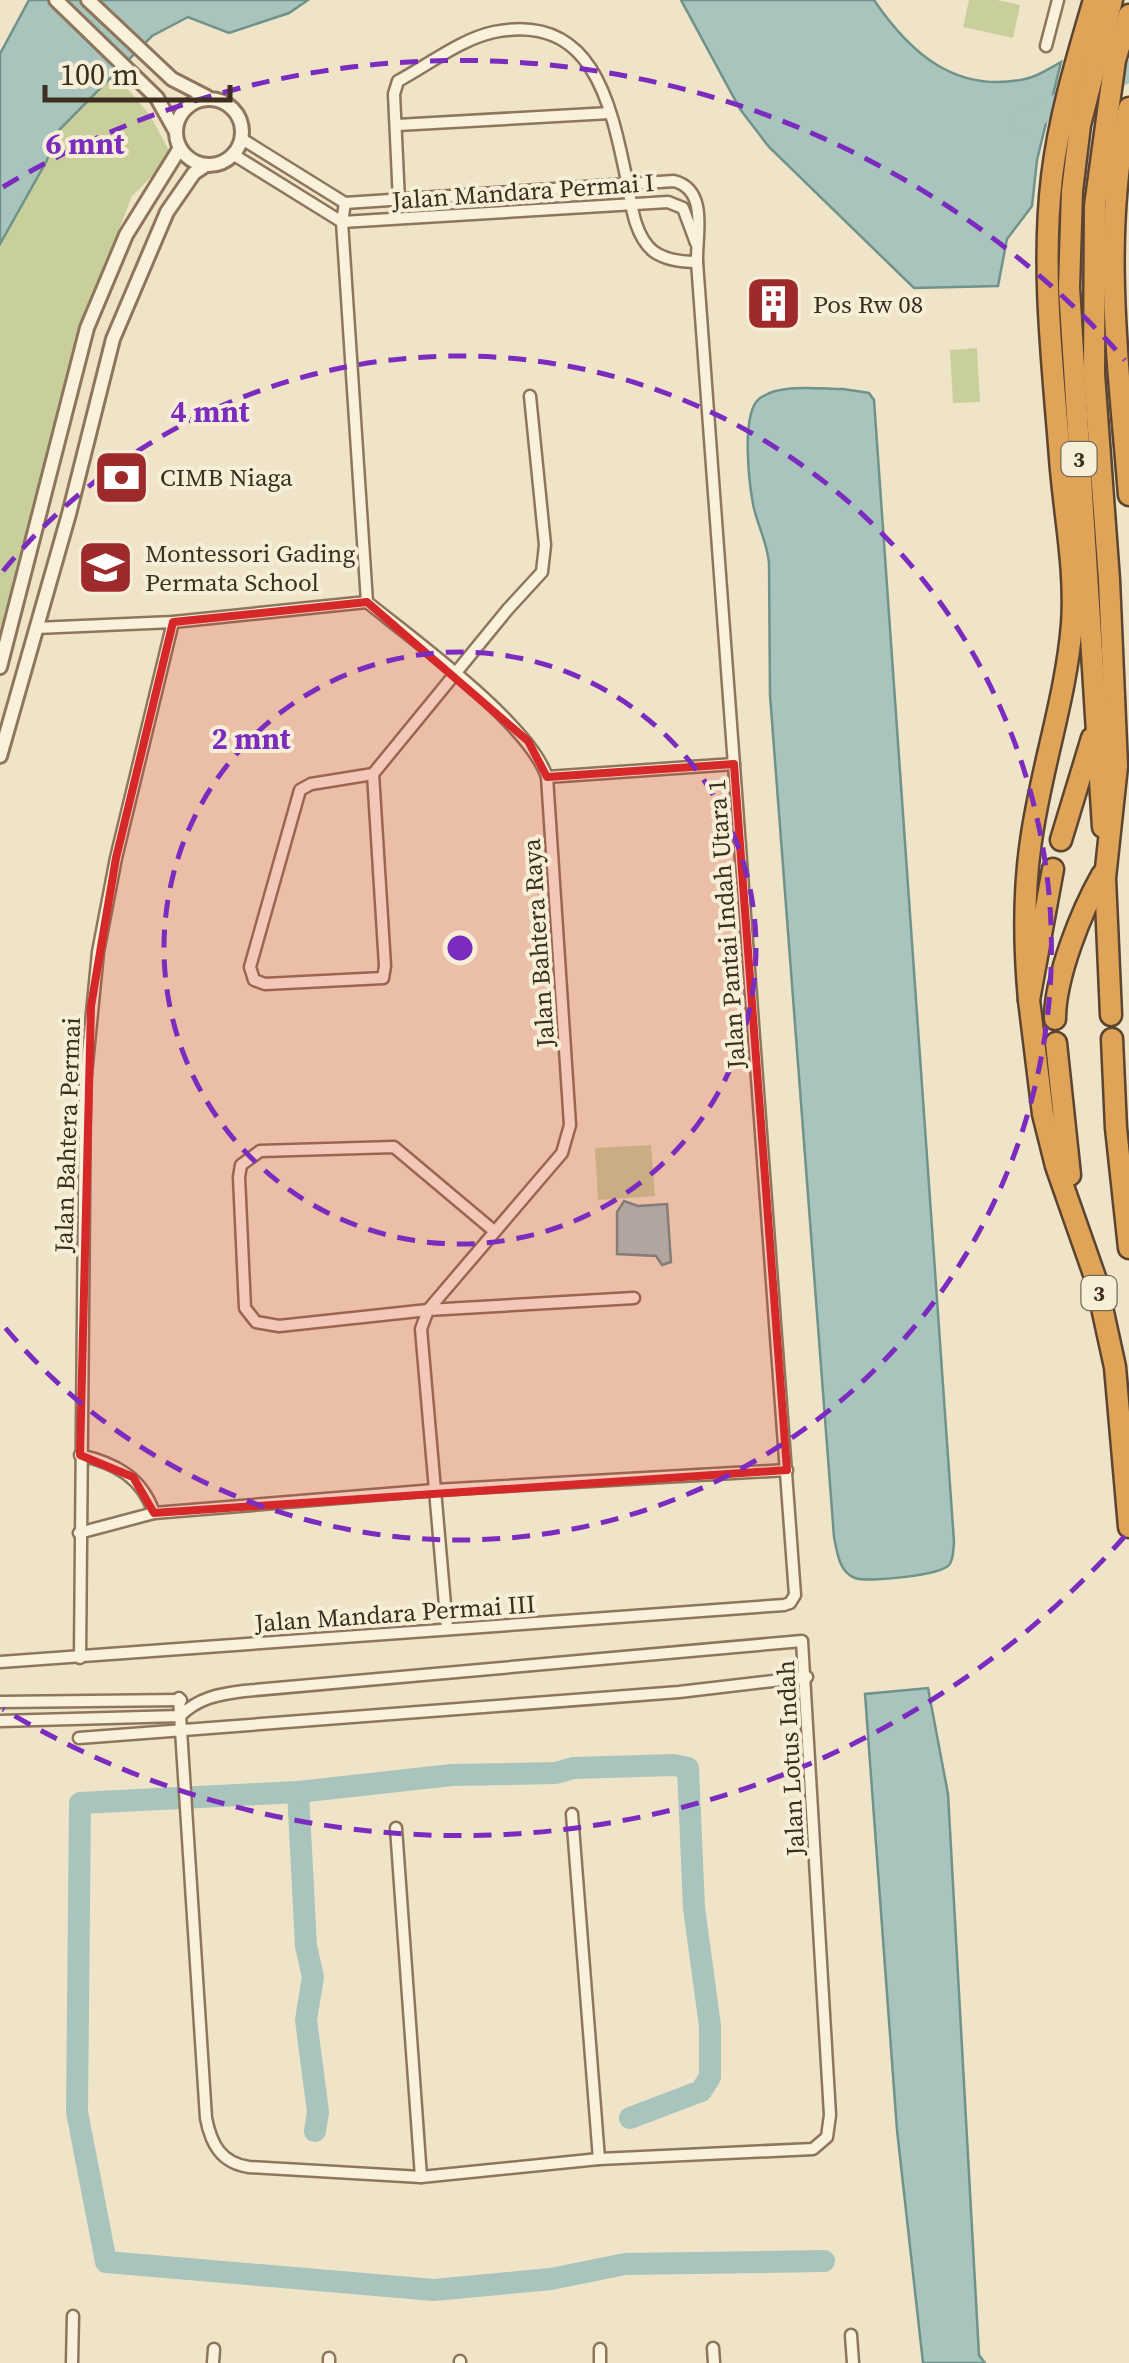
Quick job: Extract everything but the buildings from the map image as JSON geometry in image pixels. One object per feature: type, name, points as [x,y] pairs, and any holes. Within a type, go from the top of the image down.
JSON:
[{"type":"highway","points":[[1029,1000],[1024,896],[1031,837],[1048,766],[1072,622],[1048,229],[1052,176],[1094,0]]},
{"type":"highway","name":"3","points":[[1111,1015],[1106,866],[1069,288],[1072,191],[1080,125],[1112,0]]},
{"type":"highway","name":"3","points":[[1106,866],[1116,766],[1109,580],[1094,374],[1095,206],[1116,60],[1129,15]]},
{"type":"highway","name":"3","points":[[1129,108],[1118,175],[1114,252],[1114,315],[1129,495]]},
{"type":"highway","points":[[1123,414],[1129,388]]},
{"type":"highway","name":"3","points":[[1061,840],[1096,727]]},
{"type":"highway","points":[[1055,1019],[1055,1005],[1069,956],[1106,866]]},
{"type":"highway","name":"3","points":[[1053,870],[1029,1000],[1044,1114],[1056,1166],[1096,1280],[1115,1367],[1129,1527]]},
{"type":"highway","name":"3","points":[[1112,1039],[1116,1128],[1129,1248]]},
{"type":"highway","points":[[1056,1043],[1076,1221]]},
{"type":"street","points":[[56,0],[157,98],[176,132]]},
{"type":"street","points":[[88,0],[139,51],[181,85],[223,101],[238,114],[242,139],[234,154],[216,165],[202,167],[178,150]]},
{"type":"street","points":[[1046,46],[1058,0]]},
{"type":"street","points":[[399,201],[394,94],[398,81],[477,38],[496,32],[543,31],[575,47],[593,69],[610,113],[630,206],[647,244],[656,254],[679,262],[696,262]]},
{"type":"street","points":[[0,667],[87,328],[126,234],[178,150],[177,122],[189,104],[209,98]]},
{"type":"street","points":[[397,125],[610,113]]},
{"type":"street","points":[[36,628],[173,622],[367,602],[342,222],[344,202],[242,139]]},
{"type":"street","points":[[234,154],[342,222]]},
{"type":"street","points":[[0,756],[113,339],[168,212],[202,167]]},
{"type":"street","points":[[276,181],[285,167]]},
{"type":"street","name":"Jalan Mandara Permai I","points":[[344,202],[674,181],[688,188],[697,212],[696,244]]},
{"type":"street","name":"Jalan Mandara Permai I","points":[[342,222],[677,204],[688,217],[696,244]]},
{"type":"street","name":"Jalan Pantai Indah Utara 1","points":[[696,244],[788,1470],[795,1586],[792,1601]]},
{"type":"street","points":[[373,774],[386,966],[383,978],[265,984],[254,980],[250,967],[300,790],[311,784],[373,774],[542,572],[545,562],[530,396]]},
{"type":"street","name":"Jalan Bahtera Raya","points":[[367,602],[456,674],[528,741],[541,758],[547,777],[570,1125],[562,1153],[428,1310]]},
{"type":"street","name":"Jalan Bahtera Permai","points":[[80,1658],[85,1084],[91,1006],[116,858],[173,622]]},
{"type":"street","points":[[547,777],[734,764]]},
{"type":"street","points":[[494,1230],[394,1148],[260,1151],[242,1165],[239,1176],[246,1308],[256,1322],[279,1326],[428,1310],[634,1298]]},
{"type":"street","points":[[428,1310],[420,1328],[447,1628]]},
{"type":"street","points":[[80,1455],[105,1461],[133,1477],[154,1513]]},
{"type":"street","points":[[79,1532],[154,1513],[435,1490],[788,1470]]},
{"type":"street","name":"Jalan Mandara Permai III","points":[[0,1662],[792,1601]]},
{"type":"street","name":"Jalan Lotus Indah","points":[[179,1698],[186,1828],[206,2118],[210,2140],[237,2166],[422,2176],[599,2160],[813,2149],[827,2137],[829,2097],[802,1641],[244,1691],[212,1696],[190,1706],[180,1716]]},
{"type":"street","points":[[79,1738],[679,1692],[807,1677]]},
{"type":"street","points":[[0,1702],[179,1698],[190,1706]]},
{"type":"street","points":[[0,1721],[180,1716]]},
{"type":"street","points":[[572,1814],[599,2160]]},
{"type":"street","points":[[396,1828],[422,2176]]},
{"type":"street","points":[[72,2363],[73,2316]]},
{"type":"street","points":[[850,2335],[853,2363]]},
{"type":"street","points":[[214,2348],[214,2363]]},
{"type":"street","points":[[714,2348],[714,2363]]},
{"type":"street","points":[[600,2349],[600,2363]]},
{"type":"highlighted area","points":[[367,602],[528,741],[547,777],[734,764],[787,1470],[154,1513],[133,1477],[80,1455],[91,1006],[116,858],[173,622]]},
{"type":"green space","points":[[969,0],[1020,5],[1013,38],[963,27]]},
{"type":"green space","points":[[115,74],[150,115],[172,156],[132,196],[79,331],[0,631],[0,244],[46,162],[59,130]]},
{"type":"green space","points":[[977,348],[980,402],[953,403],[950,350]]},
{"type":"green space","points":[[651,1145],[655,1196],[598,1200],[595,1148]]},
{"type":"water","points":[[29,0],[308,0],[289,13],[229,33],[188,17],[152,36],[59,130],[46,162],[0,244],[0,54]]},
{"type":"water","points":[[681,0],[874,0],[919,52],[956,75],[977,80],[1025,79],[1061,62],[1037,160],[1032,206],[1007,239],[998,286],[914,288],[769,147],[740,109]]},
{"type":"water","points":[[788,389],[869,393],[874,400],[954,1542],[952,1560],[943,1569],[874,1579],[855,1578],[845,1571],[834,1537],[770,695],[769,563],[753,504],[748,449],[750,419],[759,399]]},
{"type":"water","points":[[624,1201],[638,1206],[667,1204],[671,1262],[662,1265],[656,1256],[617,1254],[617,1212]]},
{"type":"water","points":[[928,1688],[948,1794],[979,2355],[985,2363],[923,2363],[897,2130],[865,1694]]},
{"type":"waterway","points":[[1024,121],[1129,71]]},
{"type":"waterway","points":[[630,2118],[701,2091],[710,2077],[710,2026],[694,1908],[688,1768],[573,1768],[556,1773],[452,1775],[298,1792],[80,1803],[77,2112],[106,2262],[434,2290],[551,2279],[625,2264],[824,2261]]},
{"type":"waterway","points":[[298,1792],[306,1946],[313,1977],[306,2020],[318,2112],[315,2131]]},
{"type":"place","name":"Pos Rw 08","points":[[774,304]]},
{"type":"place","name":"CIMB Niaga","points":[[121,477]]},
{"type":"place","name":"Montessori Gading Permata School","points":[[106,567]]}]
